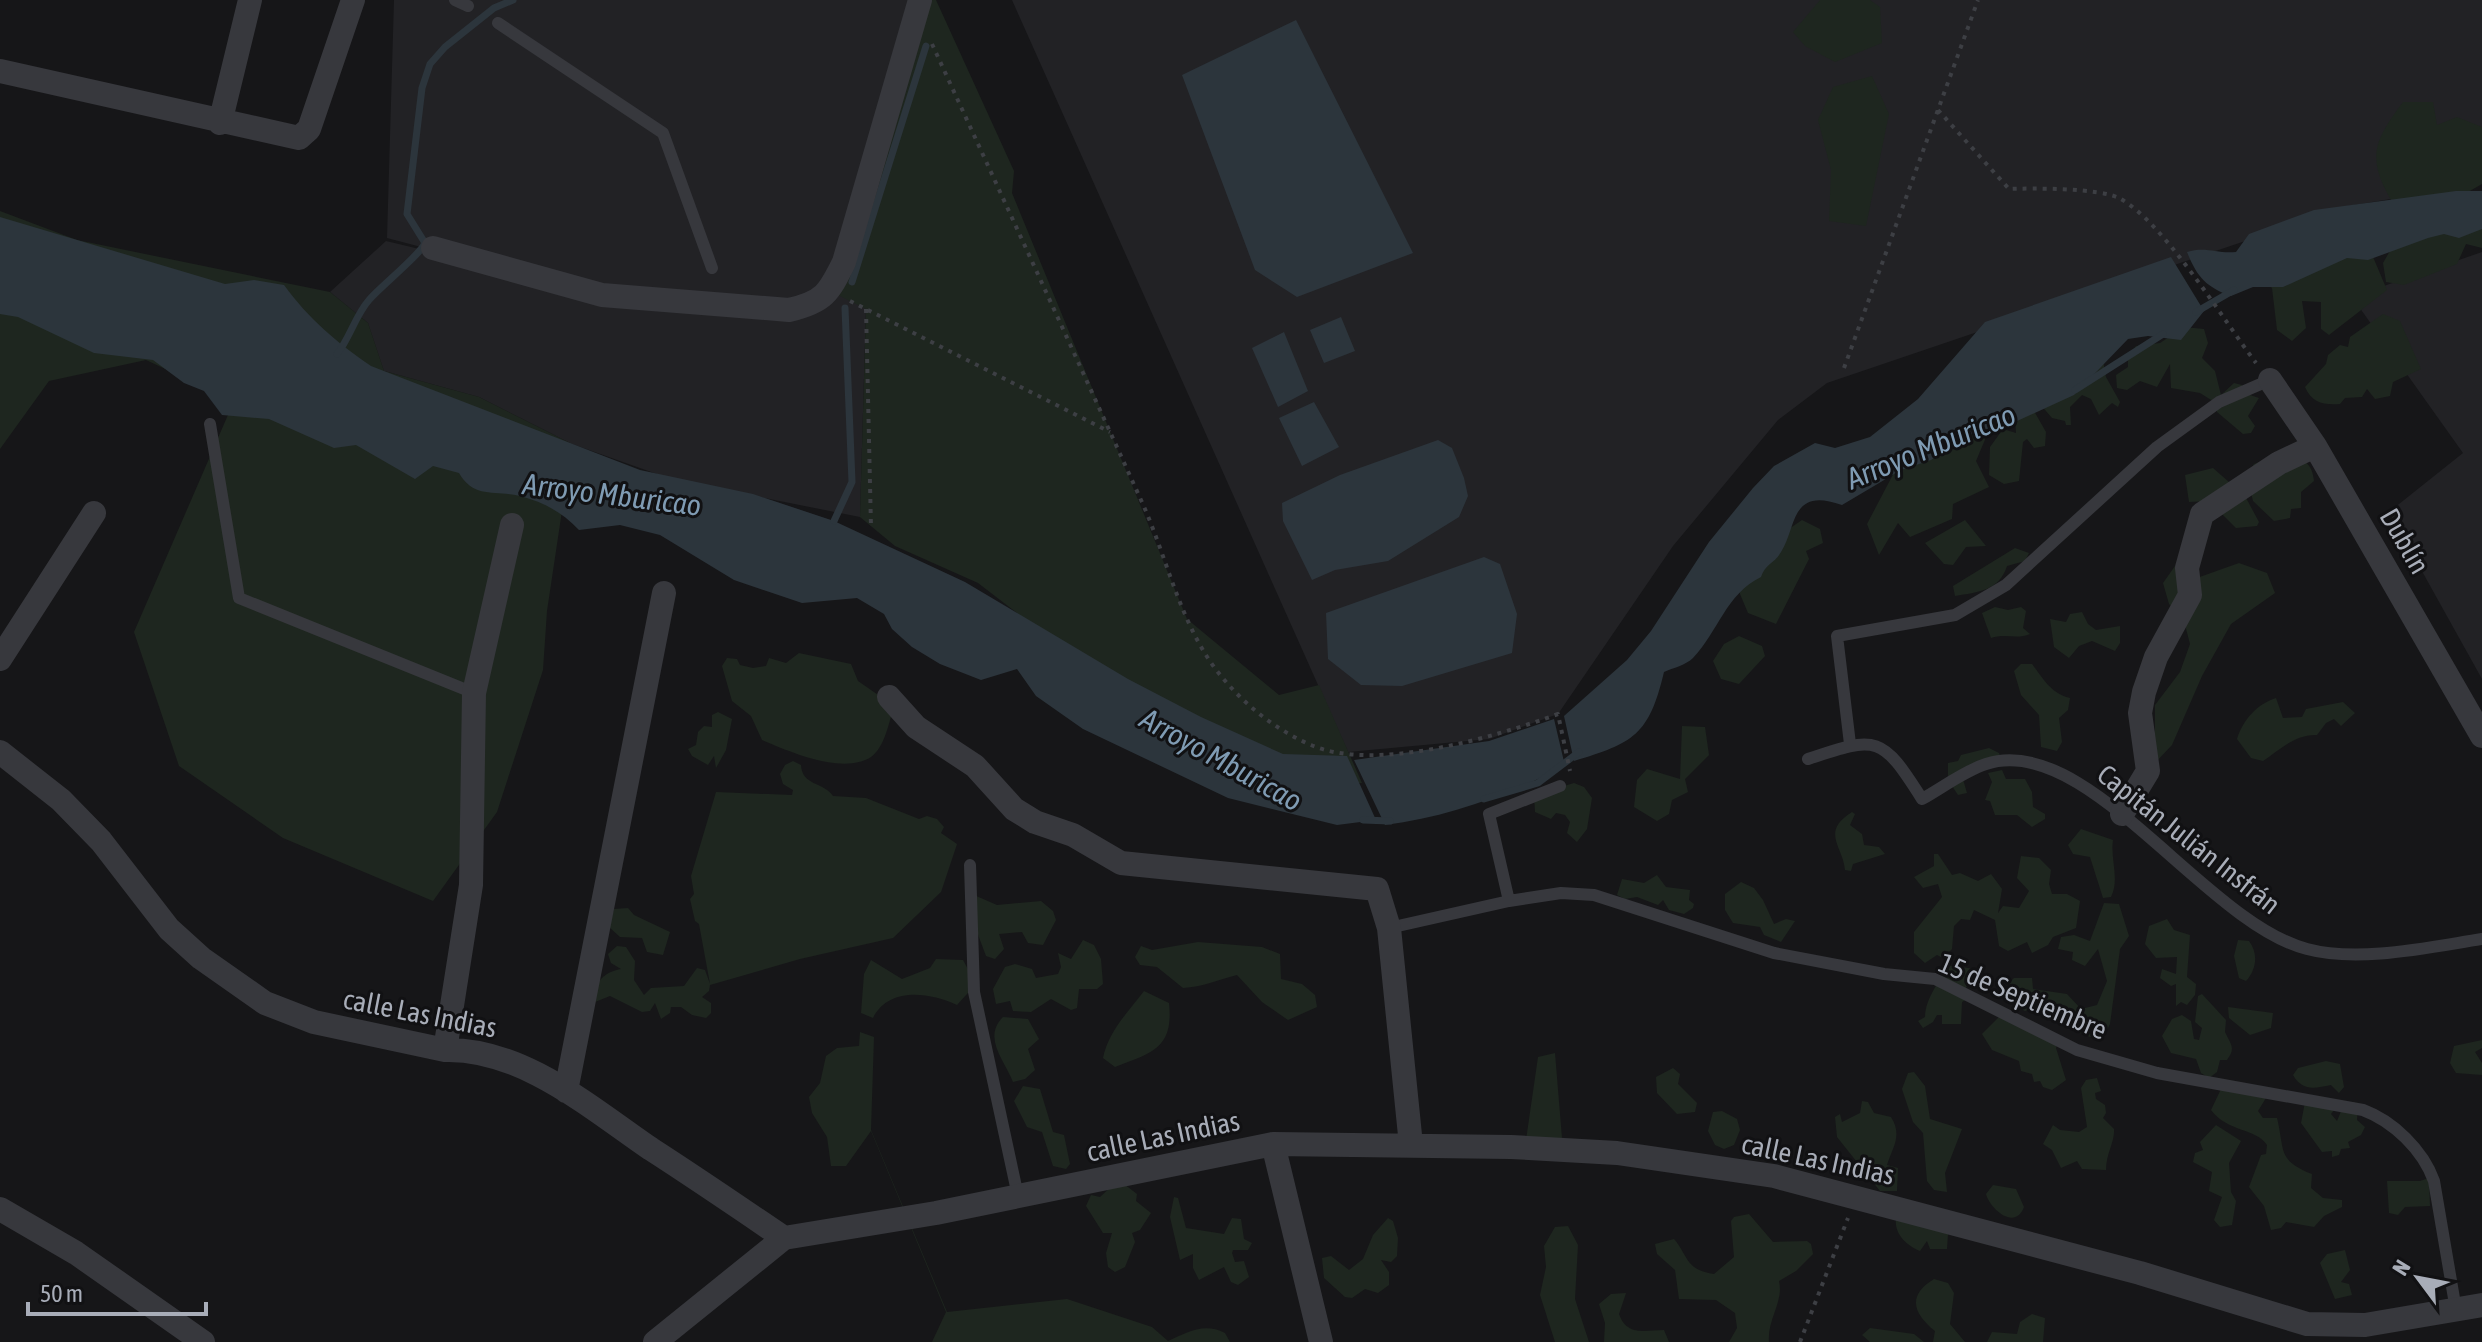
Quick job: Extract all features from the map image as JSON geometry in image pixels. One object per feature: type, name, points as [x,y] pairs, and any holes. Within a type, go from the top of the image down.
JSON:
[{"type":"street","points":[[220,123],[250,0]]},
{"type":"street","points":[[0,71],[220,123],[299,138],[309,129],[353,0]]},
{"type":"street","points":[[433,248],[602,295],[789,310],[813,304],[830,291],[844,262],[918,6]]},
{"type":"street","name":"Dublín","points":[[2270,380],[2315,446],[2482,736]]},
{"type":"street","points":[[2122,814],[2148,771],[2142,738],[2142,702],[2156,657],[2190,595],[2187,568],[2202,514],[2279,463],[2315,446]]},
{"type":"street","points":[[0,659],[94,513]]},
{"type":"street","points":[[445,1050],[471,885],[474,693],[512,525]]},
{"type":"street","points":[[566,1091],[664,593]]},
{"type":"street","points":[[889,697],[916,727],[975,766],[1014,809],[1035,822],[1073,835],[1121,863],[1377,889],[1389,928],[1411,1145]]},
{"type":"street","name":"calle Las Indias","points":[[0,752],[61,800],[101,841],[169,929],[201,958],[265,1003],[314,1022],[445,1050],[466,1049],[514,1064],[566,1091],[784,1238],[1018,1196],[1273,1144],[1411,1145],[1617,1153],[1774,1176],[1856,1196],[2140,1273],[2307,1324],[2366,1333],[2482,1305]]},
{"type":"street","points":[[1273,1144],[1321,1342]]},
{"type":"street","points":[[0,1209],[76,1253],[203,1342]]},
{"type":"street","points":[[655,1342],[784,1238]]},
{"type":"lane","points":[[455,0],[468,6]]},
{"type":"lane","points":[[498,23],[663,133],[712,268]]},
{"type":"lane","points":[[1850,744],[1837,636],[1955,615],[2006,585],[2157,447],[2219,402],[2270,380]]},
{"type":"lane","points":[[210,424],[239,598],[474,693]]},
{"type":"lane","name":"Capitán Julián Insfrán","points":[[1808,759],[1850,744],[1881,745],[1894,756],[1922,799],[1987,763],[2013,762],[2049,768],[2093,790],[2227,906],[2260,930],[2307,949],[2405,951],[2482,939]]},
{"type":"lane","points":[[1509,901],[1489,814],[1566,782]]},
{"type":"lane","points":[[970,865],[974,992],[1018,1196]]},
{"type":"lane","name":"15 de Septiembre","points":[[1389,928],[1509,901],[1561,893],[1594,895],[1774,953],[1884,974],[1935,979],[2077,1050],[2157,1073],[2363,1110],[2384,1118],[2428,1164],[2456,1310]]},
{"type":"path","points":[[1844,368],[1978,0]]},
{"type":"path","points":[[918,6],[1161,545],[1183,613],[1217,671],[1265,721],[1313,747],[1359,757],[1489,739],[1558,714],[1566,782]]},
{"type":"path","points":[[1938,110],[2009,189],[2046,188],[2118,198],[2173,250],[2270,380]]},
{"type":"path","points":[[830,291],[1110,432]]},
{"type":"path","points":[[866,309],[871,527]]},
{"type":"path","points":[[1800,1342],[1856,1196]]},
{"type":"shaded area","points":[[394,0],[920,0],[866,309],[860,517],[674,480],[572,444],[479,397],[384,371],[368,323],[330,292],[386,241],[524,274],[387,238]]},
{"type":"shaded area","points":[[920,0],[936,0],[1014,171],[1012,193],[1187,619],[1279,695],[1319,685],[1362,783],[1328,783],[1070,654],[978,583],[895,546],[860,517],[866,309],[830,291]]},
{"type":"shaded area","points":[[1012,0],[2482,0],[2482,184],[2348,206],[1827,383],[1778,420],[1673,546],[1558,714],[1489,739],[1348,752]]},
{"type":"shaded area","points":[[1820,0],[1870,0],[1880,7],[1882,43],[1835,62],[1805,46],[1793,32]]},
{"type":"shaded area","points":[[1872,76],[1889,114],[1866,226],[1829,221],[1831,170],[1818,120],[1833,87]]},
{"type":"shaded area","points":[[2403,102],[2433,102],[2437,125],[2457,117],[2482,127],[2482,184],[2447,204],[2395,207],[2380,177],[2376,153],[2384,130]]},
{"type":"shaded area","points":[[2482,205],[2482,248],[2466,244],[2457,264],[2404,285],[2386,282],[2383,263],[2391,249]]},
{"type":"shaded area","points":[[0,211],[77,240],[330,292],[368,323],[384,371],[479,397],[572,444],[547,611],[543,670],[497,812],[433,901],[283,838],[179,766],[134,632],[234,401],[146,360],[49,381],[0,449]]},
{"type":"shaded area","points":[[2368,245],[2387,290],[2329,335],[2321,329],[2321,302],[2302,301],[2306,328],[2292,341],[2277,330],[2272,288],[2255,271]]},
{"type":"shaded area","points":[[2482,252],[2482,679],[2389,512],[2463,453],[2352,297]]},
{"type":"shaded area","points":[[2383,314],[2400,321],[2421,369],[2393,382],[2390,396],[2375,399],[2367,389],[2362,397],[2345,398],[2340,404],[2315,400],[2305,387],[2326,364],[2328,355],[2340,345],[2348,347],[2350,337]]},
{"type":"shaded area","points":[[2184,327],[2204,329],[2208,343],[2202,358],[2215,371],[2221,395],[2234,383],[2242,385],[2241,392],[2259,398],[2248,416],[2255,426],[2251,433],[2243,434],[2217,412],[2216,403],[2200,393],[2171,388],[2170,364],[2157,387],[2140,381],[2127,390],[2117,388],[2116,375],[2128,367],[2128,357],[2136,346],[2160,343]]},
{"type":"shaded area","points":[[2103,360],[2106,377],[2120,402],[2118,407],[2112,403],[2099,415],[2091,399],[2082,395],[2070,407],[2071,425],[2066,425],[2065,421],[2052,418],[2034,397]]},
{"type":"shaded area","points":[[2034,411],[2046,432],[2045,446],[2034,448],[2027,439],[2023,442],[2019,481],[2004,484],[1989,475],[1990,447],[2003,429],[2016,433],[2015,417]]},
{"type":"shaded area","points":[[1977,417],[1987,435],[1976,461],[1989,487],[1953,504],[1952,519],[1910,537],[1898,523],[1879,555],[1867,524],[1898,465]]},
{"type":"shaded area","points":[[2283,453],[2308,464],[2314,481],[2301,492],[2301,508],[2291,509],[2290,518],[2274,521],[2253,501],[2247,476],[2254,464]]},
{"type":"shaded area","points":[[2213,468],[2245,496],[2259,522],[2257,526],[2236,528],[2209,501],[2189,502],[2185,475]]},
{"type":"shaded area","points":[[1802,520],[1820,529],[1823,543],[1806,551],[1809,559],[1776,624],[1748,613],[1740,594],[1738,576],[1760,549]]},
{"type":"shaded area","points":[[1965,520],[1986,546],[1966,547],[1953,565],[1944,564],[1925,543]]},
{"type":"shaded area","points":[[2015,548],[2029,553],[2025,561],[2007,566],[1999,581],[1987,589],[1955,596],[1953,586]]},
{"type":"shaded area","points":[[2239,563],[2267,573],[2275,593],[2231,624],[2202,676],[2172,745],[2154,764],[2145,751],[2155,730],[2155,705],[2180,672],[2190,644],[2183,617],[2169,604],[2163,583],[2175,566],[2194,579]]},
{"type":"shaded area","points":[[1995,607],[2008,610],[2021,607],[2026,611],[2023,628],[2030,634],[1991,638],[1982,613]]},
{"type":"shaded area","points":[[2082,612],[2088,624],[2096,630],[2120,626],[2120,643],[2115,651],[2092,641],[2079,646],[2069,658],[2054,647],[2050,619],[2066,622],[2070,614]]},
{"type":"shaded area","points":[[1739,636],[1762,646],[1765,656],[1739,684],[1721,679],[1713,661],[1724,644]]},
{"type":"shaded area","points":[[799,653],[851,664],[858,681],[894,706],[883,741],[871,757],[846,764],[832,763],[774,745],[762,740],[751,716],[732,701],[722,666],[727,658],[737,659],[740,665],[753,668],[766,666],[769,658],[786,663]]},
{"type":"shaded area","points":[[2021,664],[2032,664],[2052,689],[2070,698],[2068,710],[2059,718],[2062,742],[2057,751],[2041,747],[2039,715],[2021,695],[2014,671]]},
{"type":"shaded area","points":[[2276,698],[2283,718],[2302,717],[2306,709],[2343,702],[2355,713],[2341,726],[2334,719],[2326,723],[2317,735],[2295,740],[2263,761],[2251,758],[2237,739],[2247,719]]},
{"type":"shaded area","points":[[718,712],[732,719],[726,750],[716,768],[714,756],[708,765],[692,756],[688,749],[696,745],[698,732],[704,726],[712,727],[712,715]]},
{"type":"shaded area","points":[[1682,726],[1705,727],[1709,755],[1685,779],[1688,792],[1672,800],[1669,814],[1657,821],[1634,807],[1637,780],[1647,769],[1680,779]]},
{"type":"shaded area","points":[[1989,748],[1999,753],[2003,763],[1962,776],[1967,793],[1958,795],[1948,780],[1948,763],[1958,761],[1961,755]]},
{"type":"shaded area","points":[[793,761],[801,765],[805,777],[833,796],[866,798],[919,819],[927,816],[937,819],[944,827],[941,833],[957,844],[941,892],[893,938],[800,959],[710,985],[709,991],[702,997],[711,1003],[711,1013],[706,1018],[692,1015],[681,1007],[671,1007],[670,1013],[661,1019],[655,1003],[650,1011],[642,1012],[610,996],[595,1002],[593,989],[596,985],[608,973],[621,969],[611,963],[608,954],[617,946],[626,947],[635,961],[634,980],[644,995],[651,988],[684,986],[697,968],[705,970],[710,984],[699,924],[695,921],[690,899],[694,894],[691,876],[716,792],[792,795],[793,790],[783,784],[780,774],[785,765]]},
{"type":"shaded area","points":[[2002,770],[2006,779],[2025,779],[2032,792],[2033,807],[2045,814],[2045,819],[2032,827],[2017,815],[1995,815],[1990,801],[1985,800],[1992,782],[1988,773]]},
{"type":"shaded area","points":[[1574,783],[1584,787],[1592,798],[1587,829],[1577,842],[1567,833],[1570,822],[1565,815],[1556,813],[1551,819],[1535,812],[1534,795]]},
{"type":"shaded area","points":[[1852,812],[1855,814],[1850,825],[1862,834],[1864,845],[1879,847],[1885,854],[1853,864],[1851,871],[1845,870],[1835,833],[1842,819]]},
{"type":"shaded area","points":[[2081,829],[2113,840],[2115,883],[2111,897],[2103,898],[2090,857],[2073,854],[2068,845]]},
{"type":"shaded area","points":[[1934,854],[1938,854],[1952,875],[1960,873],[1978,881],[1991,874],[2002,889],[1998,913],[2003,906],[2019,908],[2029,891],[2017,878],[2021,856],[2039,858],[2051,870],[2049,884],[2052,894],[2067,894],[2080,901],[2076,928],[2053,937],[2048,945],[2032,953],[2027,942],[2008,951],[1999,946],[1995,920],[1974,910],[1970,920],[1961,919],[1954,926],[1952,949],[1943,958],[1937,955],[1925,963],[1914,953],[1914,932],[1942,897],[1938,884],[1923,888],[1914,877],[1934,866]]},
{"type":"shaded area","points":[[1657,875],[1666,887],[1690,890],[1689,900],[1694,904],[1693,908],[1684,914],[1669,910],[1663,900],[1658,905],[1637,897],[1625,899],[1617,895],[1622,879],[1644,883]]},
{"type":"shaded area","points":[[1741,882],[1754,888],[1774,924],[1786,919],[1795,921],[1781,942],[1764,935],[1760,927],[1733,923],[1725,910],[1725,894]]},
{"type":"shaded area","points":[[974,895],[997,905],[1041,901],[1053,911],[1056,920],[1043,945],[1028,943],[1022,932],[999,934],[1004,949],[995,959],[986,956],[968,908]]},
{"type":"shaded area","points":[[2104,903],[2119,904],[2129,936],[2120,949],[2110,1024],[2105,1034],[2097,1039],[2033,1008],[2025,1011],[2019,1008],[2009,983],[2014,978],[2032,978],[2033,989],[2067,994],[2081,1009],[2097,1005],[2107,981],[2098,949],[2085,966],[2072,960],[2073,952],[2058,949],[2061,937],[2074,935],[2090,941]]},
{"type":"shaded area","points":[[628,908],[634,915],[670,932],[663,955],[647,952],[642,938],[620,937],[609,927],[614,909]]},
{"type":"shaded area","points":[[2167,919],[2174,930],[2190,935],[2187,977],[2196,984],[2195,995],[2187,1005],[2181,1002],[2176,1006],[2176,984],[2171,986],[2160,978],[2162,969],[2176,974],[2177,957],[2156,958],[2145,944],[2149,926]]},
{"type":"shaded area","points":[[1083,940],[1094,945],[1101,959],[1103,984],[1097,989],[1079,989],[1077,1008],[1071,1010],[1051,999],[1031,1012],[1013,1011],[1010,1001],[996,1004],[993,989],[1005,967],[1015,964],[1032,969],[1036,978],[1058,974],[1061,967],[1058,953],[1071,959]]},
{"type":"shaded area","points":[[2238,940],[2249,941],[2255,956],[2254,967],[2246,981],[2239,978],[2234,956]]},
{"type":"shaded area","points":[[1198,942],[1262,947],[1280,954],[1281,979],[1302,984],[1315,995],[1317,1007],[1288,1020],[1262,1002],[1237,975],[1183,988],[1157,967],[1140,965],[1135,957],[1141,946],[1152,950]]},
{"type":"shaded area","points":[[936,959],[963,960],[976,984],[957,1005],[934,997],[910,995],[889,1001],[873,1018],[861,1013],[864,974],[871,960],[902,979],[930,968]]},
{"type":"shaded area","points":[[1945,965],[1976,969],[1980,979],[1966,987],[1969,998],[1962,1002],[1961,1024],[1942,1024],[1942,1015],[1937,1015],[1933,1022],[1923,1028],[1918,1021],[1925,1017],[1928,1002]]},
{"type":"shaded area","points":[[1144,991],[1169,1003],[1168,1030],[1164,1040],[1149,1053],[1115,1067],[1103,1058],[1109,1040]]},
{"type":"shaded area","points":[[2202,994],[2226,1020],[2225,1032],[2232,1049],[2227,1060],[2220,1060],[2217,1072],[2209,1078],[2201,1073],[2196,1059],[2171,1053],[2162,1036],[2172,1019],[2182,1015],[2191,1021],[2194,1039],[2199,1040],[2202,1028],[2195,1022],[2198,996]]},
{"type":"shaded area","points":[[2228,1007],[2273,1013],[2271,1028],[2250,1035],[2229,1018]]},
{"type":"shaded area","points":[[1003,1017],[1028,1019],[1039,1039],[1028,1049],[1035,1070],[1025,1079],[1013,1082],[997,1050],[995,1033]]},
{"type":"shaded area","points":[[1999,1017],[2036,1023],[2060,1037],[2056,1048],[2066,1080],[2052,1090],[2043,1087],[2040,1081],[2034,1082],[2032,1074],[2021,1071],[2019,1061],[1992,1050],[1982,1034]]},
{"type":"shaded area","points":[[860,1032],[874,1037],[871,1130],[947,1312],[1067,1299],[1152,1327],[1168,1341],[1209,1328],[1225,1333],[1230,1342],[932,1342],[946,1312],[871,1131],[846,1166],[831,1166],[827,1137],[812,1113],[809,1097],[820,1083],[826,1056],[837,1048],[859,1046]]},
{"type":"shaded area","points":[[2482,1040],[2482,1048],[2475,1052],[2482,1063],[2482,1075],[2456,1073],[2450,1063],[2454,1046]]},
{"type":"shaded area","points":[[1555,1053],[1562,1138],[1526,1140],[1538,1057]]},
{"type":"shaded area","points":[[2326,1061],[2340,1064],[2344,1087],[2339,1093],[2331,1085],[2305,1086],[2293,1075],[2298,1068]]},
{"type":"shaded area","points":[[1673,1068],[1680,1074],[1678,1084],[1697,1103],[1695,1112],[1677,1114],[1657,1093],[1656,1077]]},
{"type":"shaded area","points":[[1914,1072],[1925,1086],[1930,1119],[1962,1129],[1945,1173],[1947,1192],[1934,1190],[1927,1181],[1923,1133],[1913,1122],[1902,1089],[1908,1073]]},
{"type":"shaded area","points":[[2097,1078],[2101,1091],[2095,1093],[2096,1099],[2105,1105],[2103,1118],[2114,1129],[2106,1170],[2082,1169],[2077,1161],[2061,1168],[2052,1150],[2043,1144],[2053,1125],[2060,1130],[2079,1132],[2087,1127],[2081,1088],[2086,1080]]},
{"type":"shaded area","points":[[1023,1086],[1040,1089],[1053,1132],[1064,1135],[1070,1164],[1066,1169],[1053,1166],[1042,1132],[1027,1127],[1014,1101]]},
{"type":"shaded area","points":[[2221,1089],[2266,1098],[2258,1111],[2263,1118],[2277,1118],[2282,1147],[2288,1159],[2312,1174],[2311,1188],[2323,1198],[2342,1200],[2342,1207],[2324,1216],[2314,1227],[2286,1222],[2281,1228],[2271,1230],[2264,1206],[2249,1187],[2261,1155],[2266,1154],[2267,1145],[2256,1135],[2225,1122],[2211,1110]]},
{"type":"shaded area","points":[[1862,1101],[1868,1102],[1874,1113],[1891,1117],[1894,1124],[1895,1142],[1887,1165],[1898,1168],[1897,1191],[1880,1191],[1837,1137],[1835,1117],[1840,1114],[1842,1122],[1860,1113]]},
{"type":"shaded area","points":[[2305,1102],[2334,1110],[2331,1114],[2337,1121],[2344,1104],[2354,1102],[2358,1105],[2357,1120],[2365,1127],[2361,1135],[2348,1142],[2350,1148],[2341,1149],[2339,1155],[2332,1157],[2332,1151],[2322,1152],[2301,1123]]},
{"type":"shaded area","points":[[1722,1111],[1737,1119],[1740,1130],[1734,1145],[1724,1149],[1715,1145],[1708,1131],[1713,1112]]},
{"type":"shaded area","points":[[2216,1125],[2241,1141],[2229,1163],[2231,1192],[2236,1201],[2232,1225],[2220,1227],[2214,1220],[2222,1197],[2209,1191],[2212,1172],[2193,1162],[2195,1153],[2203,1150],[2200,1142]]},
{"type":"shaded area","points":[[2429,1178],[2430,1206],[2405,1207],[2398,1215],[2389,1213],[2387,1181]]},
{"type":"shaded area","points":[[1114,1184],[1124,1184],[1137,1194],[1136,1201],[1151,1213],[1140,1230],[1132,1233],[1135,1242],[1125,1267],[1115,1272],[1108,1267],[1106,1253],[1112,1233],[1103,1233],[1086,1206],[1091,1195],[1100,1197]]},
{"type":"shaded area","points":[[1993,1185],[2016,1189],[2024,1207],[2020,1214],[2009,1217],[1992,1206],[1986,1194]]},
{"type":"shaded area","points":[[1174,1197],[1178,1198],[1186,1228],[1224,1234],[1232,1218],[1241,1219],[1244,1239],[1252,1243],[1248,1250],[1233,1250],[1232,1253],[1235,1262],[1244,1261],[1249,1277],[1238,1285],[1231,1282],[1224,1267],[1199,1280],[1193,1268],[1193,1254],[1180,1260],[1170,1217]]},
{"type":"shaded area","points":[[1749,1214],[1773,1242],[1807,1241],[1813,1254],[1796,1271],[1779,1281],[1779,1296],[1770,1326],[1769,1342],[1729,1342],[1737,1328],[1735,1313],[1716,1300],[1679,1299],[1675,1270],[1657,1254],[1655,1244],[1674,1239],[1692,1265],[1714,1274],[1734,1257],[1731,1221],[1734,1217]]},
{"type":"shaded area","points":[[1388,1218],[1393,1221],[1398,1238],[1397,1256],[1391,1262],[1381,1260],[1389,1272],[1389,1285],[1378,1293],[1365,1289],[1352,1298],[1345,1297],[1324,1278],[1322,1258],[1331,1256],[1349,1270],[1363,1259],[1373,1235]]},
{"type":"shaded area","points":[[1896,1218],[1948,1234],[1947,1249],[1930,1249],[1927,1241],[1920,1251],[1915,1249],[1899,1234]]},
{"type":"shaded area","points":[[1568,1226],[1578,1245],[1575,1299],[1589,1342],[1555,1342],[1540,1295],[1546,1267],[1544,1246],[1555,1227]]},
{"type":"shaded area","points":[[2345,1250],[2350,1270],[2341,1282],[2349,1284],[2352,1295],[2335,1299],[2320,1263],[2327,1254]]},
{"type":"shaded area","points":[[1934,1279],[1948,1283],[1954,1293],[1950,1324],[1965,1342],[1933,1342],[1935,1331],[1918,1312],[1916,1298],[1925,1285]]},
{"type":"shaded area","points":[[1626,1293],[1619,1314],[1622,1321],[1638,1331],[1664,1330],[1669,1342],[1604,1342],[1605,1323],[1599,1304],[1611,1294]]},
{"type":"shaded area","points":[[2032,1314],[2045,1318],[2043,1342],[1987,1342],[1992,1332],[2017,1334],[2020,1322]]},
{"type":"shaded area","points":[[1870,1328],[1914,1334],[1924,1342],[1870,1342],[1862,1335]]},
{"type":"water","points":[[1296,20],[1413,253],[1297,297],[1255,270],[1182,75]]},
{"type":"water","points":[[2456,191],[2482,191],[2482,229],[2459,238],[2444,234],[2428,238],[2368,260],[2347,258],[2283,287],[2253,287],[2231,296],[2203,280],[2187,252],[2236,252],[2249,234],[2314,210]]},
{"type":"water","points":[[0,217],[225,284],[254,280],[284,285],[324,329],[371,366],[640,470],[753,494],[834,521],[965,582],[1128,679],[1201,717],[1283,754],[1347,756],[1376,820],[1337,825],[1228,798],[1083,729],[1036,696],[1017,669],[981,680],[940,664],[912,647],[892,629],[884,614],[857,598],[802,603],[734,580],[660,535],[620,525],[579,530],[544,505],[520,496],[478,490],[471,487],[459,473],[433,466],[415,479],[356,445],[334,448],[269,419],[222,415],[204,391],[184,383],[153,360],[94,353],[18,317],[0,314]]},
{"type":"water","points":[[2171,257],[2204,311],[2181,340],[2148,336],[2128,339],[2074,395],[2004,427],[1978,430],[1931,460],[1901,470],[1842,505],[1813,501],[1804,505],[1781,552],[1761,577],[1739,593],[1702,648],[1693,658],[1664,672],[1645,723],[1625,742],[1574,761],[1564,716],[1627,660],[1651,631],[1709,542],[1774,466],[1815,443],[1835,448],[1870,437],[1918,399],[1985,322]]},
{"type":"water","points":[[1341,317],[1355,351],[1324,363],[1310,330]]},
{"type":"water","points":[[1284,332],[1308,391],[1278,407],[1252,348]]},
{"type":"water","points":[[1314,402],[1339,447],[1302,466],[1279,418]]},
{"type":"water","points":[[1438,440],[1452,448],[1464,478],[1468,496],[1459,517],[1388,561],[1335,570],[1312,580],[1283,521],[1282,503],[1340,475]]},
{"type":"water","points":[[1484,557],[1500,564],[1517,614],[1512,653],[1402,686],[1361,685],[1328,659],[1326,613]]},
{"type":"water","points":[[1554,719],[1565,766],[1477,803],[1408,821],[1385,825],[1354,760],[1489,741]]},
{"type":"waterway","points":[[337,354],[369,300],[425,243],[407,214],[422,88],[430,64],[445,47],[494,8],[513,0]]},
{"type":"waterway","points":[[852,282],[926,46]]},
{"type":"waterway","name":"Arroyo Mburicao","points":[[2196,312],[2234,290]]},
{"type":"waterway","points":[[834,521],[852,482],[845,308]]},
{"type":"waterway","name":"Arroyo Mburicao","points":[[2075,390],[2163,334]]},
{"type":"waterway","name":"Arroyo Mburicao","points":[[1484,799],[1538,783],[1579,752]]},
{"type":"waterway","name":"Arroyo Mburicao","points":[[1363,820],[1390,821]]}]
